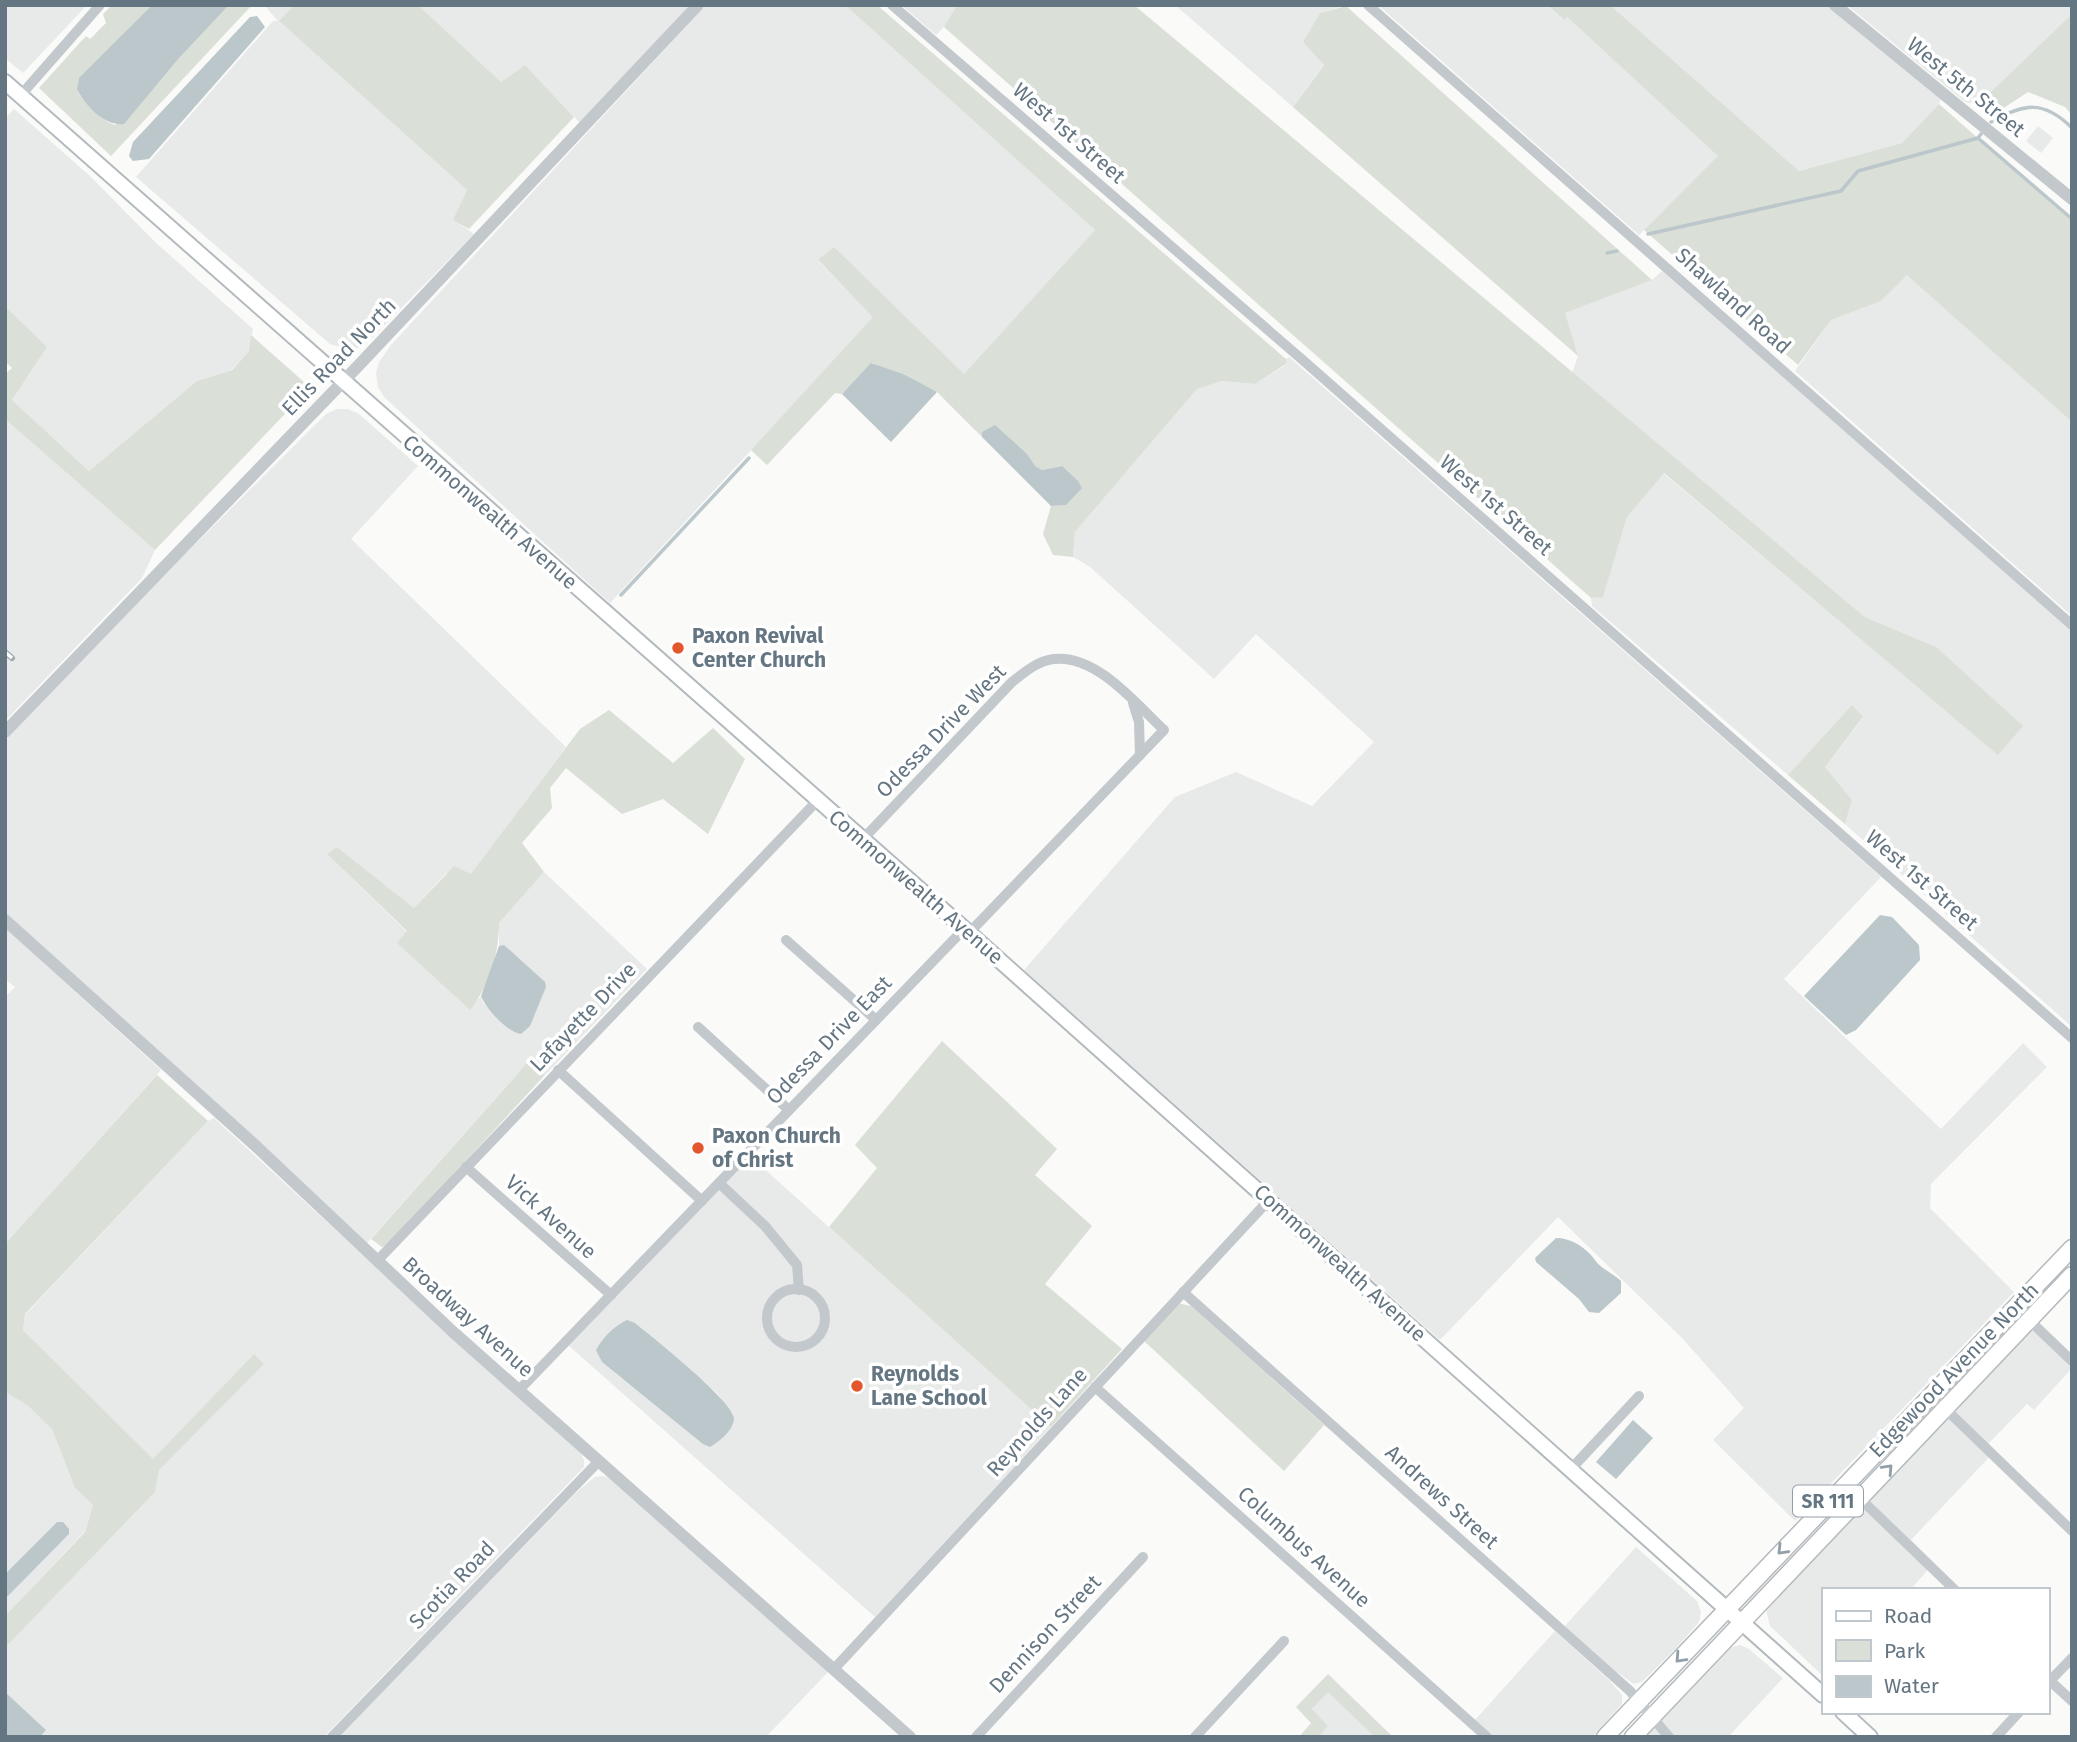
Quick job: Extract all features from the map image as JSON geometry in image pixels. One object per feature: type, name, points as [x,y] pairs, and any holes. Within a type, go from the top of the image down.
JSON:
[{"type":"main road","name":"Commonwealth Avenue","points":[[5,82],[967,931],[1822,1694]]},
{"type":"main road","name":"Edgewood Avenue North","points":[[1605,1737],[2072,1248]]},
{"type":"main road","name":"Edgewood Avenue North","points":[[1633,1737],[2072,1275]]},
{"type":"main road","points":[[1845,1714],[1870,1737]]},
{"type":"street","points":[[20,96],[100,5]]},
{"type":"street","name":"Ellis Road North","points":[[5,732],[342,382],[698,5]]},
{"type":"street","name":"West 1st Street","points":[[892,5],[1305,362],[2072,1038]]},
{"type":"street","name":"Shawland Road","points":[[1368,5],[2072,625]]},
{"type":"street","name":"West 5th Street","points":[[1835,5],[2072,199]]},
{"type":"street","name":"Odessa Drive West","points":[[863,839],[1012,682],[1028,670],[1054,659],[1084,663],[1104,674],[1132,700]]},
{"type":"street","points":[[1132,700],[1139,722],[1140,755]]},
{"type":"street","name":"Odessa Drive East","points":[[519,1390],[875,1019],[967,931],[1164,730],[1132,700]]},
{"type":"street","name":"Lafayette Drive","points":[[377,1261],[818,800]]},
{"type":"street","name":"Broadway Avenue","points":[[5,920],[238,1130],[519,1390],[911,1737]]},
{"type":"street","points":[[786,940],[875,1019]]},
{"type":"street","points":[[698,1027],[789,1110]]},
{"type":"street","points":[[558,1070],[702,1201]]},
{"type":"street","name":"Vick Avenue","points":[[466,1167],[611,1295]]},
{"type":"street","points":[[719,1183],[765,1226],[797,1265],[799,1290]]},
{"type":"street","name":"Reynolds Lane","points":[[834,1669],[1268,1201]]},
{"type":"street","points":[[788,1290],[799,1290],[815,1296],[825,1313],[825,1323],[816,1340],[797,1347],[788,1346],[773,1335],[767,1318],[773,1301],[779,1294],[788,1290]]},
{"type":"street","name":"Andrews Street","points":[[1183,1292],[1630,1691],[1669,1737]]},
{"type":"street","points":[[2015,1307],[2072,1361]]},
{"type":"street","name":"Columbus Avenue","points":[[1094,1387],[1487,1737]]},
{"type":"street","points":[[1931,1395],[2072,1531]]},
{"type":"street","points":[[1571,1469],[1639,1396]]},
{"type":"street","name":"Scotia Road","points":[[332,1737],[599,1461]]},
{"type":"street","points":[[1844,1484],[1953,1588]]},
{"type":"street","name":"Dennison Street","points":[[976,1737],[1143,1557]]},
{"type":"street","points":[[1195,1737],[1284,1641]]},
{"type":"street","points":[[2049,1680],[2072,1658]]},
{"type":"street","points":[[2049,1682],[2072,1701]]},
{"type":"street","points":[[1996,1737],[2018,1714]]},
{"type":"shaded area","points":[[5,5],[87,5],[23,73],[5,58]]},
{"type":"shaded area","points":[[264,5],[294,5],[279,21],[467,190],[454,220],[474,234],[363,347],[349,350],[330,344],[136,177],[273,21],[278,21]]},
{"type":"shaded area","points":[[418,5],[690,5],[580,123],[525,65],[501,82]]},
{"type":"shaded area","points":[[706,5],[845,5],[1095,230],[964,375],[834,248],[818,261],[874,317],[610,603],[384,397],[378,387],[376,373],[379,362],[391,345]]},
{"type":"shaded area","points":[[901,5],[957,5],[936,35]]},
{"type":"shaded area","points":[[1175,5],[1346,5],[1320,13],[1303,42],[1324,64],[1293,107]]},
{"type":"shaded area","points":[[1378,5],[1547,5],[1563,20],[1567,17],[1719,156],[1639,235]]},
{"type":"shaded area","points":[[1610,5],[1830,5],[1941,98],[1939,104],[1902,143],[1799,171]]},
{"type":"shaded area","points":[[1847,5],[2072,5],[2072,14],[1978,104],[1965,102]]},
{"type":"shaded area","points":[[14,109],[91,177],[155,242],[253,329],[249,351],[231,370],[197,381],[89,471],[12,400],[47,347],[8,309],[5,312],[5,118]]},
{"type":"shaded area","points":[[2038,126],[2053,138],[2041,153],[2026,141]]},
{"type":"shaded area","points":[[1662,271],[2072,631],[2072,1027],[1845,824],[1852,800],[1825,767],[1863,718],[1852,705],[1788,775],[1592,606],[1591,598],[1603,596],[1627,517],[1663,473],[1998,754],[1936,647],[1865,617],[1572,373],[1578,356],[1564,313],[1652,280]]},
{"type":"shaded area","points":[[1907,274],[2072,422],[2072,616],[1795,371],[1831,320],[1881,301]]},
{"type":"shaded area","points":[[1289,357],[1881,877],[1784,979],[1941,1129],[2023,1043],[2047,1067],[1931,1184],[1930,1208],[2014,1292],[1795,1521],[1713,1440],[1744,1408],[1683,1339],[1558,1217],[1440,1340],[1024,970],[1175,797],[1236,772],[1312,806],[1374,742],[1256,634],[1214,679],[1089,566],[1073,557],[1075,532],[1197,389],[1222,381],[1255,384],[1286,365],[1286,359]]},
{"type":"shaded area","points":[[337,409],[348,409],[359,414],[418,466],[351,539],[566,747],[471,875],[446,873],[414,908],[337,847],[327,854],[407,932],[398,943],[469,1009],[481,996],[484,1005],[505,946],[499,946],[499,923],[544,872],[647,969],[545,1075],[527,1063],[366,1244],[178,1068],[5,912],[5,741],[144,595],[326,414]]},
{"type":"shaded area","points":[[5,419],[155,550],[142,578],[5,721]]},
{"type":"shaded area","points":[[5,928],[161,1070],[5,1244],[5,997],[15,987],[5,979]]},
{"type":"shaded area","points":[[214,1118],[579,1450],[584,1467],[324,1737],[40,1737],[46,1730],[5,1692],[5,1648],[155,1492],[159,1470],[254,1354],[153,1460],[23,1330],[25,1315],[208,1121]]},
{"type":"shaded area","name":"Reynolds Lane School","points":[[750,1156],[1051,1427],[875,1617],[568,1345]],"holes":[[[635,1323],[717,1393],[733,1413],[734,1421],[716,1443],[621,1378],[602,1362],[597,1350]]]},
{"type":"shaded area","points":[[2038,1323],[2072,1356],[2072,1368],[2034,1410],[2027,1404],[1988,1444],[1995,1451],[1911,1540],[1934,1563],[1912,1588],[1822,1588],[1822,1675],[1770,1626],[1766,1610]]},
{"type":"shaded area","points":[[5,1392],[27,1405],[52,1429],[75,1488],[93,1505],[85,1531],[5,1616],[5,1599],[69,1534],[57,1522],[5,1574]]},
{"type":"shaded area","points":[[595,1477],[609,1478],[829,1671],[766,1737],[338,1737],[579,1490]]},
{"type":"shaded area","points":[[1636,1547],[1697,1601],[1701,1612],[1699,1622],[1678,1646],[1642,1682],[1634,1684],[1611,1668],[1564,1627]]},
{"type":"shaded area","points":[[1555,1631],[1610,1681],[1622,1695],[1622,1704],[1592,1737],[1494,1737],[1475,1720]]},
{"type":"shaded area","points":[[1740,1645],[1749,1649],[1783,1678],[1728,1737],[1645,1737],[1726,1649]]},
{"type":"shaded area","points":[[1328,1691],[1375,1737],[1319,1737],[1328,1726],[1312,1709]]},
{"type":"green space","points":[[112,5],[152,5],[79,79],[77,91],[84,101],[98,115],[115,125],[229,5],[252,5],[111,156],[39,88],[86,36],[90,39],[106,23],[103,14]]},
{"type":"green space","points":[[294,5],[418,5],[501,82],[525,65],[574,117],[469,229],[453,220],[467,190],[279,21]]},
{"type":"green space","points":[[845,5],[877,5],[1286,359],[1286,364],[1255,384],[1222,381],[1197,389],[1075,532],[1073,557],[1053,555],[1043,534],[1051,506],[1066,505],[1062,466],[1042,470],[1034,466],[1027,454],[982,432],[982,437],[937,392],[872,363],[842,394],[835,393],[767,465],[751,450],[873,317],[818,260],[834,247],[964,374],[1095,230]]},
{"type":"green space","points":[[957,5],[1134,5],[1865,617],[1936,647],[2023,726],[1998,755],[1664,473],[1627,517],[1603,597],[1591,598],[944,27]]},
{"type":"green space","points":[[1547,5],[1610,5],[1799,171],[1902,143],[1939,104],[2072,221],[2072,422],[1907,275],[1881,301],[1831,320],[1798,365],[1644,230],[1718,156],[1567,17],[1564,20]]},
{"type":"green space","points":[[1346,6],[1652,280],[1565,313],[1578,356],[1293,107],[1324,65],[1303,42],[1320,13]]},
{"type":"green space","points":[[2072,14],[2072,115],[2065,107],[2028,92],[1990,117],[1978,104]]},
{"type":"green space","points":[[8,309],[47,347],[12,400],[89,471],[197,381],[232,370],[249,351],[251,335],[304,382],[302,396],[155,550],[5,419],[5,374],[12,368],[5,361],[5,312]]},
{"type":"green space","points":[[1852,705],[1863,717],[1825,767],[1852,800],[1845,824],[1788,775]]},
{"type":"green space","points":[[609,710],[673,763],[713,728],[745,759],[708,834],[663,799],[622,814],[566,768],[550,788],[552,808],[522,843],[544,872],[499,923],[492,969],[483,991],[470,1010],[397,943],[407,931],[327,854],[337,847],[414,908],[454,866],[471,874],[580,729]]},
{"type":"green space","points":[[942,1041],[1057,1149],[1035,1175],[1092,1226],[1045,1284],[1122,1349],[1051,1427],[829,1227],[877,1168],[855,1145]]},
{"type":"green space","points":[[527,1063],[545,1075],[388,1245],[382,1247],[371,1239]]},
{"type":"green space","points":[[157,1075],[208,1121],[25,1314],[23,1330],[153,1459],[254,1354],[264,1364],[159,1470],[155,1492],[5,1648],[5,1616],[85,1532],[93,1505],[75,1488],[52,1429],[27,1405],[5,1392],[5,1244]]},
{"type":"green space","points":[[1178,1303],[1191,1306],[1324,1425],[1284,1471],[1143,1340]]},
{"type":"green space","points":[[1328,1674],[1393,1737],[1375,1737],[1328,1692],[1312,1709],[1328,1726],[1319,1737],[1299,1737],[1311,1723],[1296,1707]]},
{"type":"water","points":[[152,5],[229,5],[178,59],[124,124],[110,122],[91,109],[81,96],[77,90],[79,78]]},
{"type":"water","points":[[257,16],[265,27],[149,159],[133,161],[129,156],[133,142],[250,17]]},
{"type":"water","points":[[871,363],[903,374],[937,392],[891,442],[842,394]]},
{"type":"water","points":[[995,425],[1027,454],[1035,466],[1042,470],[1062,466],[1082,488],[1066,505],[1051,506],[982,437],[982,432]]},
{"type":"water","points":[[1880,915],[1892,917],[1919,945],[1920,960],[1856,1030],[1846,1035],[1804,996]]},
{"type":"water","points":[[504,945],[545,982],[546,987],[530,1026],[521,1034],[509,1029],[498,1019],[481,996],[499,946]]},
{"type":"water","points":[[1556,1238],[1579,1245],[1621,1281],[1621,1293],[1599,1313],[1589,1312],[1579,1299],[1536,1262],[1535,1258]]},
{"type":"water","points":[[627,1320],[635,1323],[690,1369],[730,1410],[733,1422],[729,1431],[718,1442],[710,1447],[703,1444],[602,1362],[596,1350],[609,1332]]},
{"type":"water","points":[[1633,1420],[1653,1438],[1616,1479],[1596,1462]]},
{"type":"water","points":[[57,1522],[63,1522],[69,1529],[69,1534],[5,1599],[5,1574]]},
{"type":"water","points":[[5,1692],[46,1730],[40,1737],[5,1736]]},
{"type":"waterway","points":[[1991,122],[2014,111],[2033,107],[2052,112],[2072,128]]},
{"type":"waterway","points":[[1648,234],[1841,191],[1858,171],[1978,138],[1981,134]]},
{"type":"waterway","points":[[1978,138],[2072,219]]},
{"type":"waterway","points":[[1607,253],[1617,251]]},
{"type":"waterway","points":[[621,595],[749,458]]},
{"type":"railway","points":[[5,652],[12,658]]},
{"type":"place","name":"Paxon Revival Center Church","points":[[678,648]]},
{"type":"place","name":"Paxon Church of Christ","points":[[698,1148]]},
{"type":"place","name":"Reynolds Lane School","points":[[857,1386]]}]
